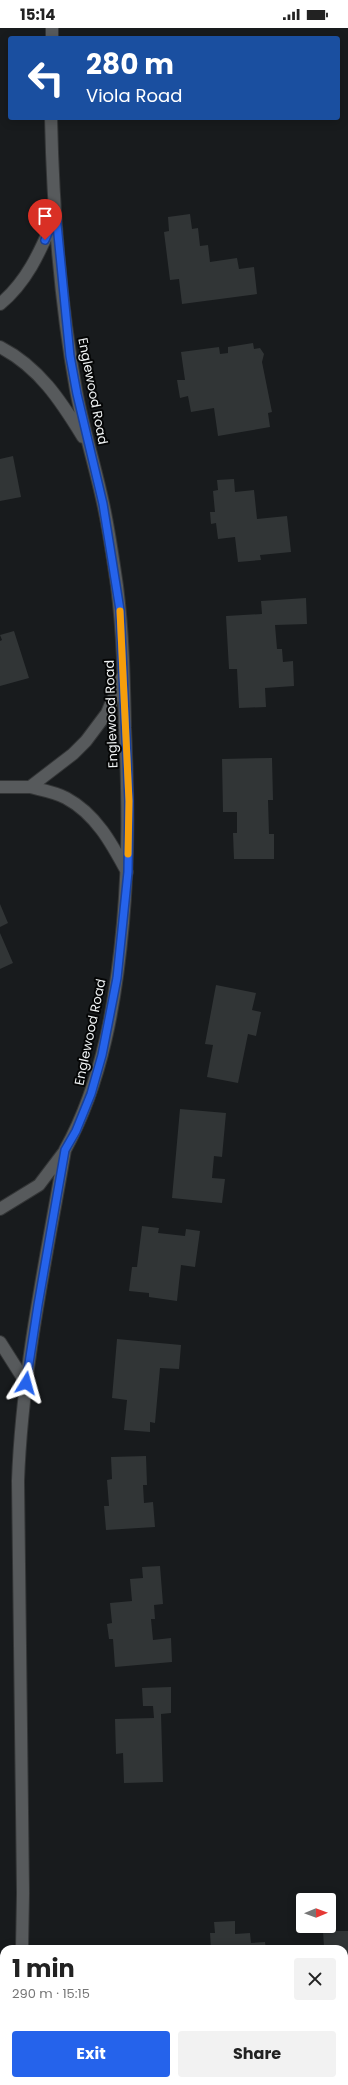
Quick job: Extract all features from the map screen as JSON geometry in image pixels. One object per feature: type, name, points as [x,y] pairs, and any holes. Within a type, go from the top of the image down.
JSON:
[{"type":"street","name":"Englewood Road","points":[[22,1945],[23,1893],[18,1481],[20,1435],[38,1305],[65,1150],[76,1131],[91,1094],[102,1055],[117,978],[128,872],[129,801],[121,623],[103,504],[89,448],[70,356],[56,214],[51,120]]},
{"type":"street","points":[[0,304],[11,294],[30,270],[56,214]]},
{"type":"street","points":[[0,347],[24,361],[44,381],[66,410],[89,448]]},
{"type":"street","points":[[30,787],[73,754],[86,741],[107,713],[124,674]]},
{"type":"street","points":[[0,787],[30,787],[67,798],[90,816],[110,841],[128,872]]},
{"type":"street","points":[[0,1209],[39,1185],[65,1150]]},
{"type":"street","points":[[0,1342],[26,1383]]},
{"type":"building","points":[[190,214],[192,229],[198,228],[200,246],[208,245],[210,262],[237,258],[239,269],[254,267],[257,294],[182,304],[179,279],[170,280],[164,232],[169,231],[168,217]]},
{"type":"building","points":[[253,343],[254,349],[260,348],[264,354],[262,362],[272,412],[268,413],[270,427],[218,436],[214,408],[191,412],[188,396],[180,398],[177,380],[185,380],[181,352],[219,347],[220,354],[228,353],[228,347]]},
{"type":"building","points":[[13,456],[21,497],[0,501],[0,459]]},
{"type":"building","points":[[234,479],[235,492],[254,490],[257,519],[287,516],[291,552],[260,555],[261,560],[238,562],[235,537],[218,539],[216,523],[211,524],[210,512],[215,512],[213,491],[218,490],[217,480]]},
{"type":"building","points":[[306,598],[307,624],[275,625],[277,649],[282,649],[283,662],[293,661],[294,686],[265,688],[266,707],[239,708],[237,669],[229,669],[226,616],[262,614],[261,601]]},
{"type":"building","points":[[14,631],[29,678],[0,686],[0,641],[2,640],[0,635]]},
{"type":"building","points":[[272,758],[273,800],[268,800],[269,834],[274,834],[274,859],[234,859],[233,833],[237,833],[237,812],[223,812],[222,759]]},
{"type":"building","points":[[0,904],[8,923],[0,927]]},
{"type":"building","points":[[0,933],[13,963],[0,969]]},
{"type":"building","points":[[216,985],[256,993],[252,1010],[261,1012],[256,1036],[248,1034],[238,1083],[207,1077],[213,1045],[205,1044]]},
{"type":"building","points":[[180,1109],[226,1113],[222,1157],[214,1156],[212,1178],[225,1179],[222,1203],[172,1198]]},
{"type":"building","points":[[142,1226],[159,1228],[158,1233],[185,1236],[186,1229],[200,1231],[195,1267],[181,1265],[177,1301],[149,1297],[149,1293],[129,1291],[132,1267],[137,1267]]},
{"type":"building","points":[[117,1339],[181,1345],[179,1369],[160,1368],[155,1423],[150,1422],[150,1432],[124,1430],[127,1400],[112,1398]]},
{"type":"building","points":[[146,1456],[147,1485],[143,1485],[144,1503],[153,1502],[155,1527],[106,1530],[104,1506],[109,1506],[107,1480],[112,1479],[111,1457]]},
{"type":"building","points":[[160,1566],[163,1604],[154,1605],[155,1619],[151,1619],[153,1640],[171,1638],[172,1662],[115,1667],[113,1639],[109,1639],[107,1624],[112,1623],[110,1603],[132,1601],[130,1579],[143,1578],[142,1567]]},
{"type":"building","points":[[171,1687],[171,1713],[161,1714],[163,1782],[124,1783],[123,1753],[116,1754],[115,1719],[154,1718],[153,1706],[143,1706],[142,1688]]},
{"type":"building","points":[[235,1921],[235,1934],[250,1933],[251,1943],[265,1942],[265,1945],[211,1945],[210,1933],[215,1933],[214,1922]]},
{"type":"building","points":[[348,1931],[348,1945],[324,1945],[323,1933]]},
{"type":"slow traffic","points":[[120,611],[129,801],[128,854]]},
{"type":"route","points":[[26,1383],[65,1150],[76,1131],[91,1094],[102,1055],[117,978],[128,872],[129,801],[121,623],[103,504],[77,394],[70,356],[61,280],[56,214],[45,240]]}]
